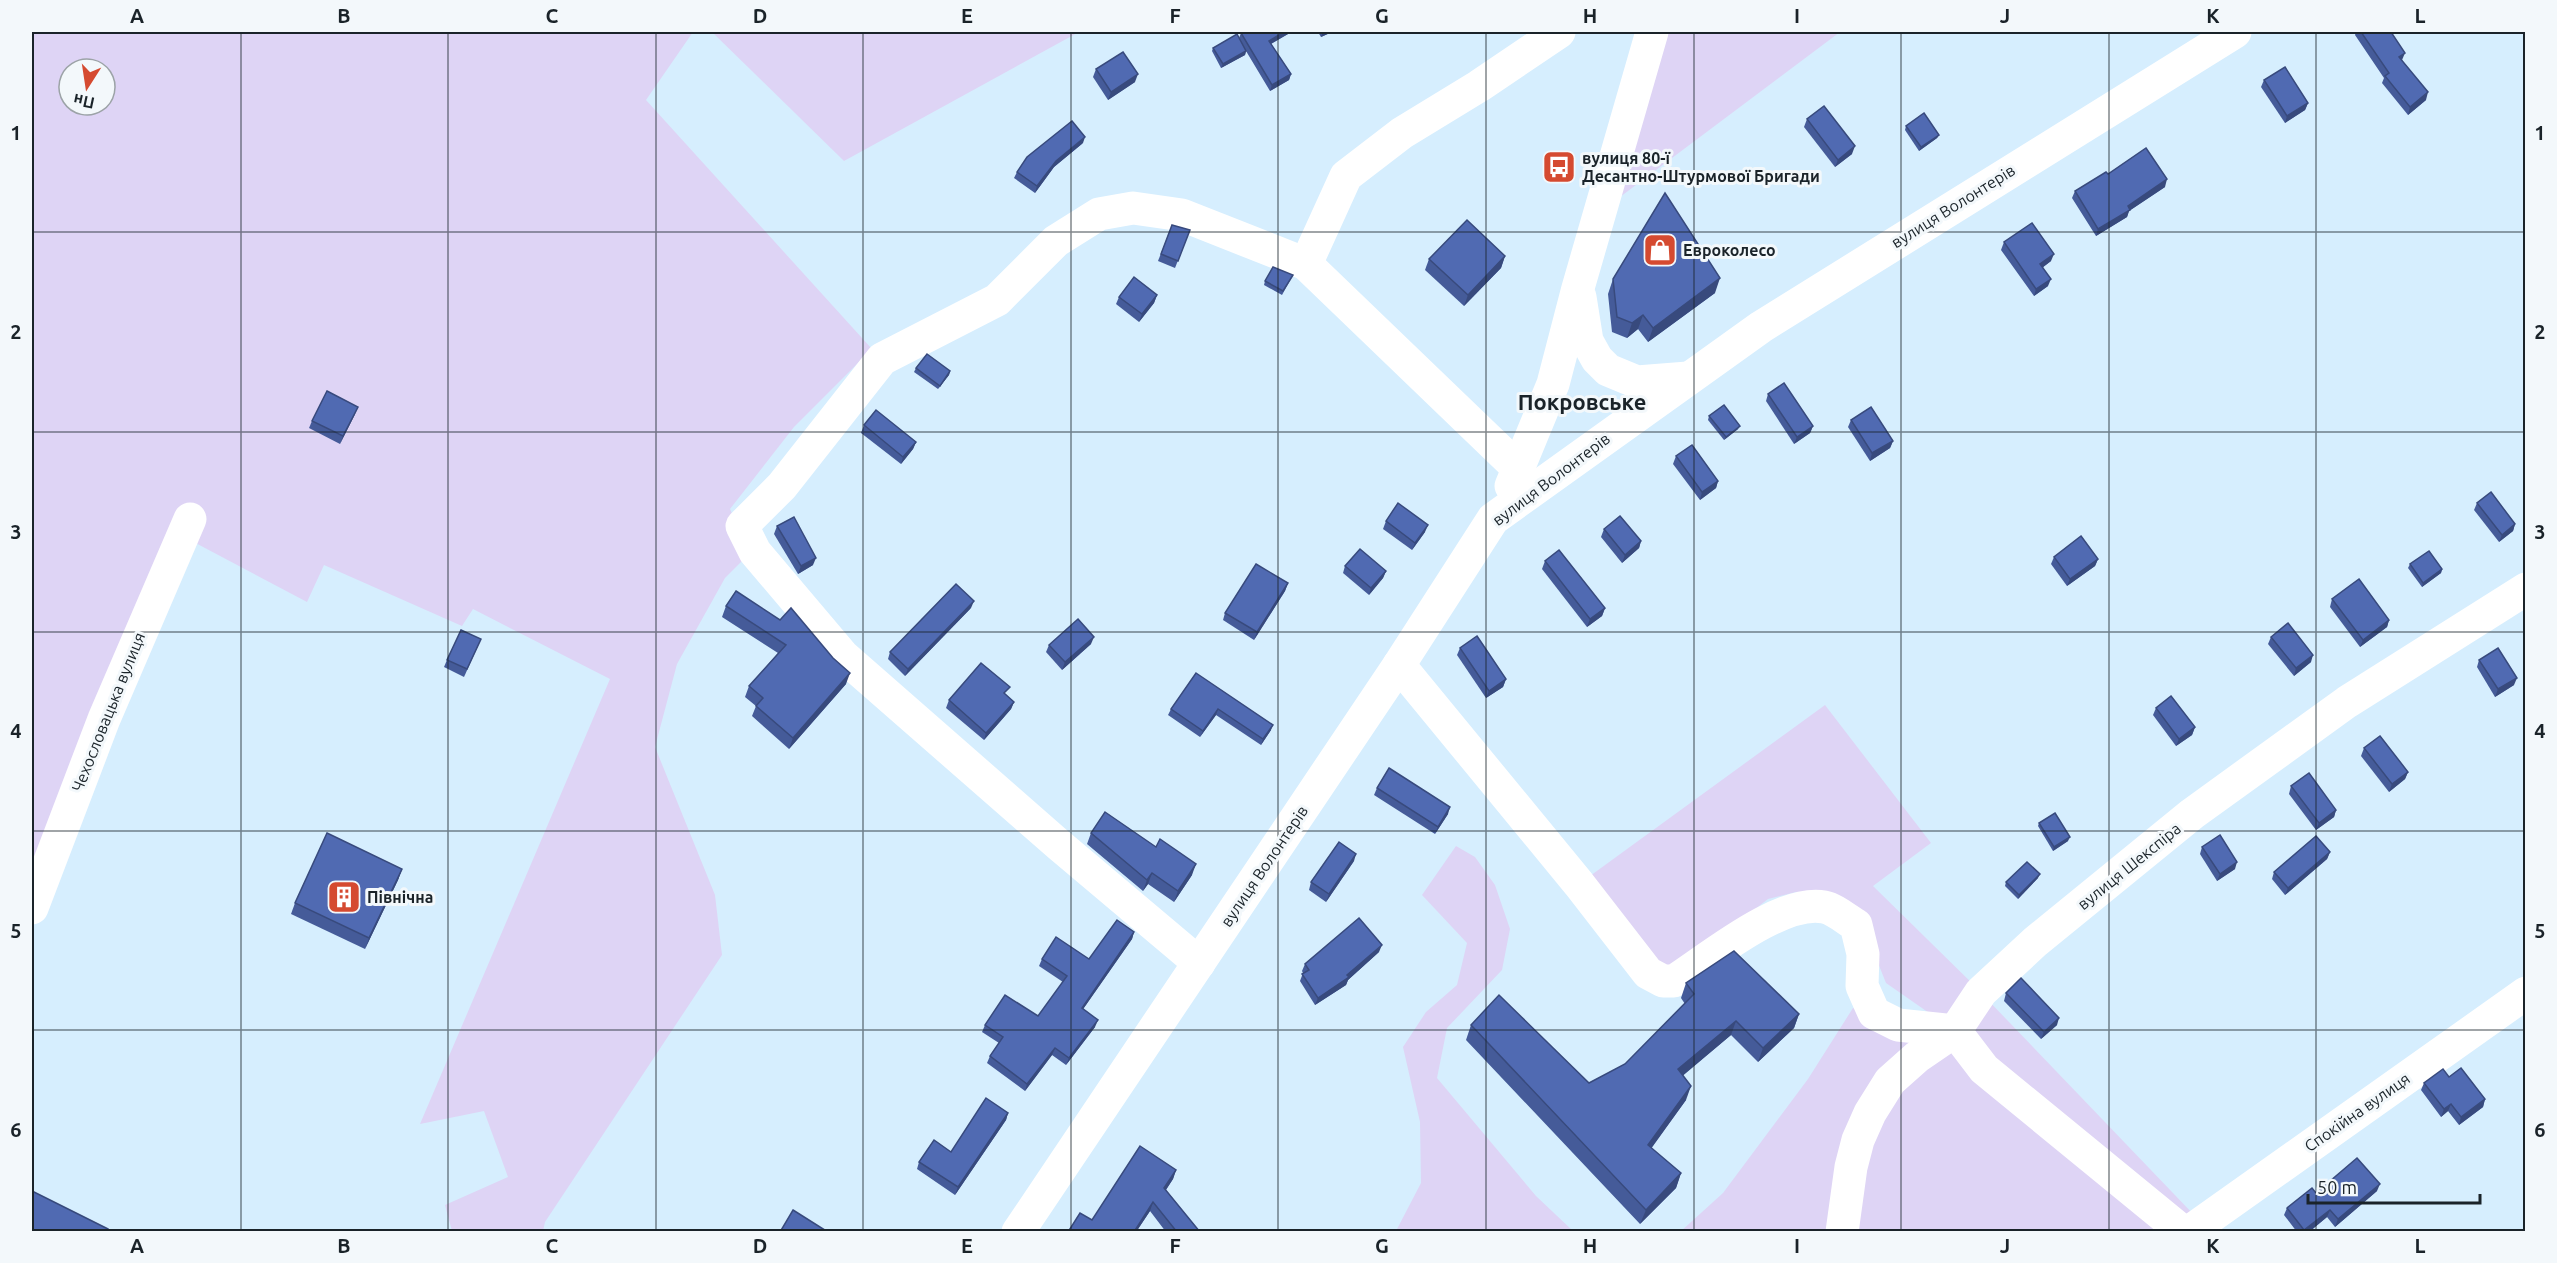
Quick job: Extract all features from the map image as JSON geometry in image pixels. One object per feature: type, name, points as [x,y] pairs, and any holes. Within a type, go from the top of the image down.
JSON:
[{"type":"street","points":[[1306,264],[1346,176],[1402,133],[1479,86],[1559,32]]},
{"type":"street","points":[[1493,519],[1519,469],[1553,384],[1578,288],[1652,32]]},
{"type":"street","name":"вулиця Волонтерів","points":[[1018,1232],[1399,665],[1493,519],[1688,378],[1826,284],[2235,32]]},
{"type":"street","points":[[1199,963],[1059,845],[843,656],[755,552],[742,526],[782,486],[882,359],[997,300],[1056,241],[1100,214],[1133,208],[1182,215],[1306,264],[1519,469]]},
{"type":"street","points":[[1578,288],[1587,341],[1597,359],[1608,370],[1637,382],[1688,378]]},
{"type":"street","name":"Чехословацька вулиця","points":[[32,908],[104,719],[190,519]]},
{"type":"street","name":"вулиця Шекспіра","points":[[1842,1232],[1851,1167],[1858,1140],[1870,1113],[1890,1082],[1917,1057],[1955,1031],[1981,992],[2035,942],[2192,814],[2347,702],[2526,589]]},
{"type":"street","points":[[1399,665],[1579,884],[1648,974],[1663,981],[1674,981],[1772,917],[1803,906],[1826,907],[1856,925],[1863,954],[1862,986],[1874,1012],[1898,1025],[1955,1031],[1983,1069],[2183,1232]]},
{"type":"street","name":"Спокійна вулиця","points":[[2189,1232],[2526,993]]},
{"type":"shaded area","points":[[32,32],[693,32],[646,100],[872,349],[794,427],[730,509],[749,554],[725,578],[677,664],[655,747],[715,895],[722,955],[545,1222],[543,1231],[452,1231],[445,1205],[508,1177],[484,1111],[420,1124],[610,679],[473,609],[462,626],[324,565],[307,602],[188,539],[32,908]]},
{"type":"shaded area","points":[[712,32],[1079,32],[844,161]]},
{"type":"shaded area","points":[[1652,32],[1840,32],[1600,212]]},
{"type":"shaded area","points":[[1825,705],[1931,843],[1873,886],[1981,992],[1955,1031],[1886,983],[1864,928],[1839,896],[1796,892],[1768,899],[1663,981],[1579,884]]},
{"type":"shaded area","points":[[1456,846],[1475,857],[1495,885],[1510,929],[1502,970],[1447,1028],[1437,1078],[1536,1196],[1573,1231],[1396,1231],[1421,1183],[1420,1122],[1403,1047],[1426,1012],[1457,985],[1467,943],[1422,895]]},
{"type":"shaded area","points":[[1985,997],[2196,1217],[2185,1225],[1963,1030]]},
{"type":"shaded area","points":[[1853,1008],[1896,1029],[1952,1043],[2171,1232],[1680,1232],[1723,1193],[1808,1079]]},
{"type":"building","points":[[1284,32],[1269,41],[1291,74],[1272,85],[1241,33]]},
{"type":"building","points":[[2361,32],[2391,32],[2405,53],[2399,57],[2428,92],[2410,107],[2385,76],[2389,73]]},
{"type":"building","points":[[1237,34],[1246,51],[1223,64],[1213,48]]},
{"type":"building","points":[[1123,52],[1138,74],[1111,92],[1096,69]]},
{"type":"building","points":[[2285,67],[2308,103],[2287,116],[2264,80]]},
{"type":"building","points":[[1824,106],[1855,146],[1838,160],[1807,119]]},
{"type":"building","points":[[1924,113],[1939,135],[1921,147],[1906,126]]},
{"type":"building","points":[[1072,121],[1085,137],[1056,161],[1037,186],[1017,172],[1027,157]]},
{"type":"building","points":[[2146,148],[2167,179],[2128,206],[2130,210],[2098,229],[2075,191],[2106,172],[2108,174]]},
{"type":"building","name":"Евроколесо","points":[[1665,193],[1720,278],[1653,328],[1643,315],[1632,323],[1617,317],[1613,279]]},
{"type":"building","points":[[1467,220],[1505,256],[1468,295],[1429,259]]},
{"type":"building","points":[[2032,223],[2054,254],[2040,264],[2051,279],[2036,289],[2004,242]]},
{"type":"building","points":[[1172,225],[1190,230],[1178,261],[1161,254]]},
{"type":"building","points":[[1273,267],[1293,275],[1283,291],[1265,281]]},
{"type":"building","points":[[1134,277],[1157,295],[1142,314],[1119,297]]},
{"type":"building","points":[[927,354],[950,371],[940,386],[916,368]]},
{"type":"building","points":[[1784,383],[1813,426],[1797,437],[1768,394]]},
{"type":"building","points":[[327,391],[358,407],[343,436],[312,421]]},
{"type":"building","points":[[1724,405],[1740,426],[1726,437],[1709,416]]},
{"type":"building","points":[[1871,407],[1893,441],[1872,453],[1851,420]]},
{"type":"building","points":[[876,410],[916,442],[903,457],[864,425]]},
{"type":"building","points":[[1692,445],[1718,481],[1702,492],[1676,456]]},
{"type":"building","points":[[2491,492],[2515,524],[2502,535],[2477,503]]},
{"type":"building","points":[[1398,503],[1428,525],[1415,543],[1386,521]]},
{"type":"building","points":[[1620,516],[1641,541],[1625,555],[1604,529]]},
{"type":"building","points":[[794,517],[816,558],[801,566],[777,526]]},
{"type":"building","points":[[2081,536],[2098,559],[2070,579],[2054,557]]},
{"type":"building","points":[[1360,549],[1386,571],[1371,588],[1345,566]]},
{"type":"building","points":[[1559,550],[1605,608],[1590,619],[1545,561]]},
{"type":"building","points":[[2429,551],[2442,569],[2423,583],[2410,564]]},
{"type":"building","points":[[1256,564],[1288,583],[1257,632],[1225,613]]},
{"type":"building","points":[[2359,579],[2389,620],[2363,640],[2332,599]]},
{"type":"building","points":[[956,584],[974,601],[908,669],[890,652]]},
{"type":"building","points":[[736,591],[780,620],[791,608],[833,658],[850,673],[793,738],[756,706],[763,698],[749,686],[786,645],[726,606]]},
{"type":"building","points":[[1078,619],[1094,637],[1065,662],[1049,645]]},
{"type":"building","points":[[2288,623],[2313,655],[2296,668],[2271,637]]},
{"type":"building","points":[[461,630],[481,639],[467,669],[447,660]]},
{"type":"building","points":[[1477,636],[1506,679],[1489,691],[1460,648]]},
{"type":"building","points":[[2498,648],[2517,678],[2498,689],[2479,660]]},
{"type":"building","points":[[981,663],[1010,687],[1004,693],[1014,702],[986,733],[949,700]]},
{"type":"building","points":[[1196,673],[1273,725],[1263,739],[1218,709],[1203,731],[1171,709]]},
{"type":"building","points":[[2171,696],[2195,727],[2179,739],[2156,708]]},
{"type":"building","points":[[2380,736],[2408,772],[2392,784],[2364,748]]},
{"type":"building","points":[[1389,768],[1450,807],[1438,827],[1377,788]]},
{"type":"building","points":[[2309,773],[2336,810],[2319,823],[2291,786]]},
{"type":"building","points":[[1105,812],[1156,847],[1160,839],[1196,864],[1178,891],[1152,873],[1147,880],[1091,833]]},
{"type":"building","points":[[2055,813],[2070,837],[2054,847],[2039,823]]},
{"type":"building","name":"Північна","points":[[327,833],[402,869],[369,938],[295,903]]},
{"type":"building","points":[[2220,835],[2237,862],[2220,874],[2202,847]]},
{"type":"building","points":[[2316,836],[2330,852],[2288,888],[2274,872]]},
{"type":"building","points":[[1339,842],[1356,854],[1329,894],[1311,882]]},
{"type":"building","points":[[2027,862],[2040,874],[2019,895],[2006,882]]},
{"type":"building","points":[[1359,918],[1382,945],[1347,975],[1349,977],[1318,998],[1302,974],[1309,970],[1305,964]]},
{"type":"building","points":[[1117,920],[1134,932],[1082,1008],[1098,1020],[1069,1058],[1055,1048],[1027,1084],[990,1056],[1003,1037],[985,1025],[1005,995],[1038,1016],[1067,976],[1042,959],[1056,937],[1089,959]]},
{"type":"building","points":[[1734,951],[1799,1014],[1763,1048],[1736,1021],[1678,1069],[1691,1086],[1648,1145],[1681,1173],[1646,1210],[1471,1025],[1499,995],[1589,1083],[1625,1064],[1694,994],[1686,983]]},
{"type":"building","points":[[2021,978],[2059,1018],[2044,1032],[2006,993]]},
{"type":"building","points":[[2461,1068],[2485,1099],[2461,1117],[2451,1104],[2444,1109],[2424,1083],[2443,1069],[2449,1077]]},
{"type":"building","points":[[986,1098],[1008,1113],[958,1187],[919,1162],[934,1140],[951,1152]]},
{"type":"building","points":[[1140,1146],[1176,1170],[1164,1188],[1200,1232],[1177,1232],[1153,1202],[1134,1232],[1068,1232],[1080,1213],[1092,1220]]},
{"type":"building","points":[[2357,1158],[2380,1184],[2338,1219],[2330,1210],[2304,1230],[2287,1208],[2312,1188],[2316,1193]]},
{"type":"building","points":[[32,1191],[108,1229],[107,1232],[32,1232]]},
{"type":"building","points":[[793,1210],[828,1232],[780,1232]]},
{"type":"place","name":"вулиця 80-ї Десантно-Штурмової Бригади","points":[[1559,167]]},
{"type":"place","name":"Евроколесо","points":[[1660,250]]},
{"type":"place","name":"Північна","points":[[344,897]]},
{"type":"district","name":"Покровське","points":[[1582,402]]}]
